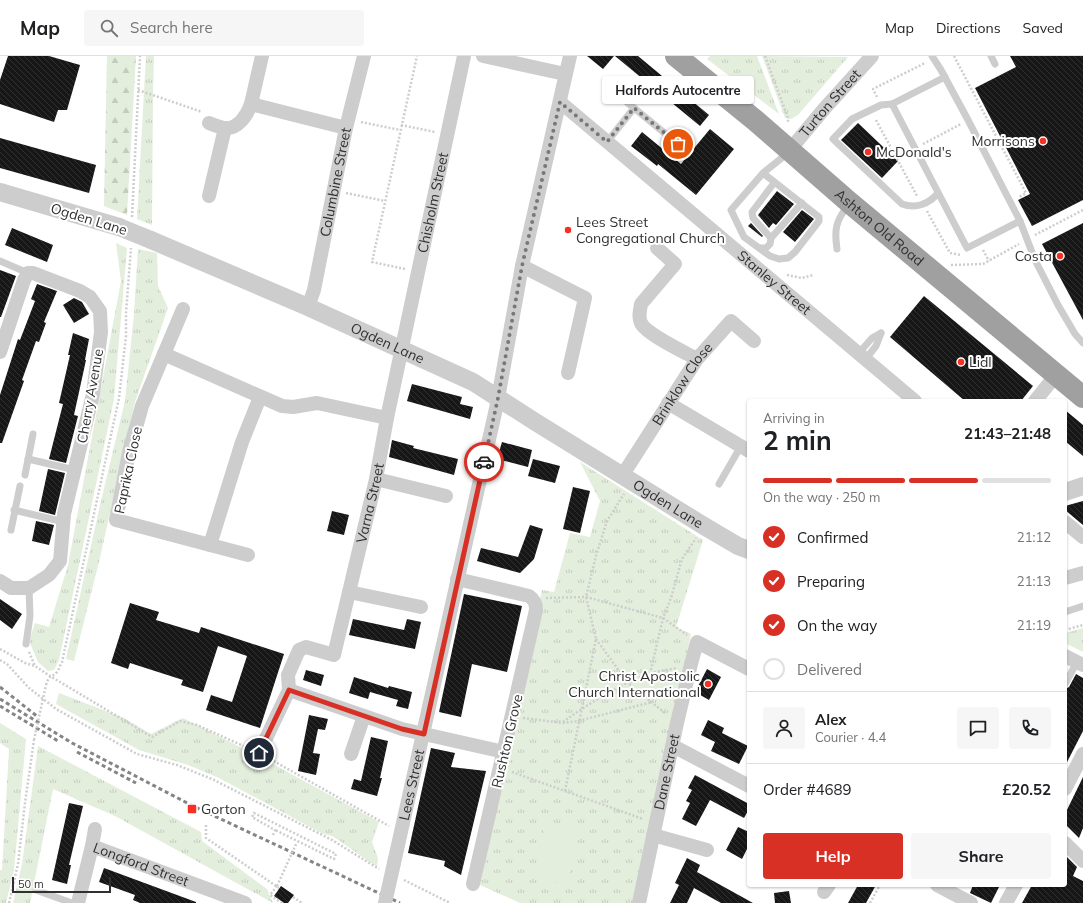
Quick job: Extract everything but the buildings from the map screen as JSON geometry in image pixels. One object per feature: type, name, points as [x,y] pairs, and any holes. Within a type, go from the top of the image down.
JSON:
[{"type":"highway","name":"Ashton Old Road","points":[[676,56],[756,121],[850,203],[1083,398]]},
{"type":"street","points":[[209,124],[225,128],[231,127],[239,124],[247,115],[262,56]]},
{"type":"street","name":"Columbine Street","points":[[308,307],[314,290],[347,123],[364,56]]},
{"type":"street","name":"Chisholm Street","points":[[401,349],[464,56]]},
{"type":"street","points":[[483,56],[510,59],[565,74]]},
{"type":"street","name":"Lees Street","points":[[385,903],[498,398],[522,266],[570,56]]},
{"type":"street","name":"Turton Street","points":[[790,152],[824,109],[872,56]]},
{"type":"street","name":"Stanley Street","points":[[560,102],[913,399]]},
{"type":"street","points":[[251,104],[347,123]]},
{"type":"street","points":[[209,196],[225,128]]},
{"type":"street","name":"Ogden Lane","points":[[0,192],[126,222],[151,240],[308,307],[473,382],[627,479],[738,546],[747,549]]},
{"type":"street","points":[[657,248],[675,264],[642,304],[640,322],[645,329],[654,335],[697,359]]},
{"type":"street","points":[[522,266],[585,298],[568,373]]},
{"type":"street","points":[[0,352],[2,337],[28,272]]},
{"type":"street","name":"Cherry Avenue","points":[[28,272],[80,291],[90,297],[100,311],[101,332],[93,394],[64,522],[60,561],[49,575],[29,588]]},
{"type":"street","name":"Paprika Close","points":[[183,309],[142,406],[130,452],[116,520],[248,555]]},
{"type":"street","name":"Brinklow Close","points":[[627,479],[668,404],[697,359],[731,321],[754,341]]},
{"type":"street","name":"Varna Street","points":[[289,690],[288,675],[299,650],[306,647],[334,655],[376,478],[401,349]]},
{"type":"street","points":[[164,354],[282,406],[293,407],[317,402],[387,418]]},
{"type":"street","points":[[1037,399],[1056,375]]},
{"type":"street","points":[[210,545],[242,442],[260,396]]},
{"type":"street","points":[[668,404],[745,449]]},
{"type":"street","points":[[376,478],[446,496]]},
{"type":"street","points":[[1067,491],[1083,486]]},
{"type":"street","points":[[1067,524],[1083,537]]},
{"type":"street","points":[[1067,577],[1083,572]]},
{"type":"street","points":[[457,579],[525,595],[533,599]]},
{"type":"street","points":[[0,581],[11,588],[29,588]]},
{"type":"street","points":[[349,592],[422,607]]},
{"type":"street","name":"Rushton Grove","points":[[473,884],[513,717],[536,610],[536,604],[533,599]]},
{"type":"street","points":[[697,642],[747,667]]},
{"type":"street","name":"Dane Street","points":[[639,903],[677,723],[697,642]]},
{"type":"street","points":[[259,753],[289,690],[364,716],[424,734],[504,752]]},
{"type":"street","points":[[351,754],[364,716]]},
{"type":"street","points":[[673,746],[747,785]]},
{"type":"street","points":[[1067,785],[1083,754]]},
{"type":"street","points":[[654,829],[707,850]]},
{"type":"street","points":[[92,846],[96,830]]},
{"type":"street","points":[[1067,845],[1083,861]]},
{"type":"street","name":"Longford Street","points":[[78,903],[92,846],[245,903]]},
{"type":"street","points":[[941,887],[972,903]]},
{"type":"street","points":[[1006,903],[1015,887]]},
{"type":"lane","points":[[991,56],[995,64]]},
{"type":"lane","points":[[932,57],[945,77],[1020,221],[1035,260],[1058,304],[1075,334],[1083,343]]},
{"type":"lane","points":[[938,193],[934,198],[920,206],[911,208],[902,204],[833,139],[852,119],[881,106],[892,104],[945,77]]},
{"type":"lane","points":[[612,90],[678,144]]},
{"type":"lane","points":[[892,104],[967,248],[1020,221]]},
{"type":"lane","points":[[607,142],[634,108]]},
{"type":"lane","points":[[763,173],[819,217],[819,221],[795,252],[788,258],[779,260],[770,256],[744,237],[731,210],[763,173],[790,152]]},
{"type":"lane","points":[[771,238],[753,218],[752,212],[774,183]]},
{"type":"lane","points":[[760,248],[766,248],[770,244],[771,238],[802,203]]},
{"type":"lane","points":[[837,249],[835,227],[839,217],[850,203]]},
{"type":"lane","points":[[0,261],[28,272]]},
{"type":"lane","points":[[25,475],[33,434]]},
{"type":"lane","points":[[719,484],[745,449]]},
{"type":"lane","points":[[28,460],[75,470]]},
{"type":"lane","points":[[11,530],[20,486]]},
{"type":"lane","points":[[14,510],[64,522]]},
{"type":"lane","points":[[26,644],[30,616],[29,588]]},
{"type":"lane","points":[[1067,611],[1083,606]]},
{"type":"lane","points":[[1067,679],[1075,661]]},
{"type":"lane","points":[[36,890],[72,903]]},
{"type":"path","points":[[126,222],[140,56]]},
{"type":"path","points":[[417,56],[384,201],[372,262],[418,272]]},
{"type":"path","points":[[764,56],[788,118],[788,122]]},
{"type":"path","points":[[954,56],[1026,193],[1015,199]]},
{"type":"path","points":[[879,101],[873,89],[932,57]]},
{"type":"path","points":[[138,90],[210,115],[209,124]]},
{"type":"path","points":[[876,120],[919,200]]},
{"type":"path","points":[[347,123],[400,130]]},
{"type":"path","points":[[919,146],[962,124]]},
{"type":"path","points":[[401,125],[447,134]]},
{"type":"path","points":[[897,158],[908,152]]},
{"type":"path","points":[[334,190],[384,201]]},
{"type":"path","points":[[1031,229],[1034,236]]},
{"type":"path","points":[[9,903],[18,864],[34,740],[46,685],[50,676],[56,673],[62,662],[119,398],[126,336],[130,253]]},
{"type":"path","points":[[775,283],[782,274],[802,278],[813,275]]},
{"type":"path","points":[[627,479],[607,521],[596,556],[586,597],[596,639],[628,683],[677,723]]},
{"type":"path","points":[[650,674],[663,618],[671,598],[682,559],[704,526]]},
{"type":"path","points":[[533,599],[586,597],[663,618],[697,642]]},
{"type":"path","points":[[1067,629],[1083,625]]},
{"type":"path","points":[[565,792],[578,721],[596,639]]},
{"type":"path","points":[[26,644],[35,666]]},
{"type":"path","points":[[0,649],[25,663],[35,666],[152,737],[180,722],[197,725],[259,753],[401,832]]},
{"type":"path","points":[[0,660],[7,664],[29,688],[56,709],[137,754],[177,765],[212,779],[332,840],[381,870]]},
{"type":"path","points":[[563,723],[581,709],[628,683],[650,674],[691,664]]},
{"type":"path","points":[[513,717],[563,723],[578,721],[652,702]]},
{"type":"path","points":[[501,767],[654,829]]},
{"type":"path","points":[[254,813],[336,854],[334,859],[297,842],[252,817],[254,813]]},
{"type":"path","points":[[206,826],[206,838],[278,887]]},
{"type":"path","points":[[273,835],[275,830]]},
{"type":"path","points":[[282,903],[270,895],[278,887],[297,842]]},
{"type":"path","points":[[401,879],[450,903]]},
{"type":"path","points":[[870,903],[879,887]]},
{"type":"path","points":[[292,897],[302,903]]},
{"type":"green space","points":[[107,56],[136,56],[127,215],[104,206]]},
{"type":"green space","points":[[146,56],[154,56],[152,225],[137,219]]},
{"type":"green space","points":[[710,56],[757,56],[779,114],[707,59]]},
{"type":"green space","points":[[762,56],[848,57],[798,115],[791,119],[785,118]]},
{"type":"green space","points":[[116,243],[127,248],[114,399],[59,660],[54,670],[48,671],[38,662],[29,641],[35,623],[49,627],[68,565],[121,281]]},
{"type":"green space","points":[[138,249],[157,253],[158,286],[168,308],[135,402],[99,562],[74,661],[66,659],[125,401],[134,314]]},
{"type":"green space","points":[[580,462],[703,540],[676,627],[691,634],[633,903],[520,903],[480,885],[542,590],[554,592],[570,533],[590,537],[600,501]]},
{"type":"green space","points":[[1083,628],[1083,652],[1067,644],[1067,632]]},
{"type":"green space","points":[[59,693],[124,718],[151,734],[183,718],[264,759],[379,822],[372,842],[378,858],[377,867],[334,837],[321,833],[219,778],[188,765],[139,750],[56,704]]},
{"type":"green space","points":[[0,723],[26,739],[14,870],[6,903],[0,903],[0,870],[2,870],[9,749],[0,743]]},
{"type":"green space","points":[[38,746],[201,832],[202,841],[267,889],[273,903],[115,816],[53,789],[30,903],[13,903],[22,864]]},
{"type":"green space","points":[[546,821],[580,828],[567,885],[534,878]]},
{"type":"railway","points":[[0,687],[38,717]]},
{"type":"railway","points":[[0,699],[72,743],[193,806],[400,903]]},
{"type":"railway","points":[[0,706],[58,741]]},
{"type":"railway","points":[[77,752],[136,783]]},
{"type":"way so far","points":[[484,462],[498,398],[522,266],[560,102],[607,142],[634,108],[678,144]]},
{"type":"place","name":"Morrisons","points":[[1043,141]]},
{"type":"place","name":"Halfords Autocentre","points":[[678,144]]},
{"type":"place","name":"McDonald's","points":[[868,152]]},
{"type":"place","name":"Lees Street Congregational Church","points":[[568,230]]},
{"type":"place","name":"Costa","points":[[1060,256]]},
{"type":"place","name":"Lidl","points":[[961,362]]},
{"type":"place","name":"Christ Apostolic Church International","points":[[708,684]]},
{"type":"place","name":"Gorton","points":[[192,809]]},
{"type":"route","points":[[259,753],[289,690],[402,729],[424,734],[484,462]]}]
